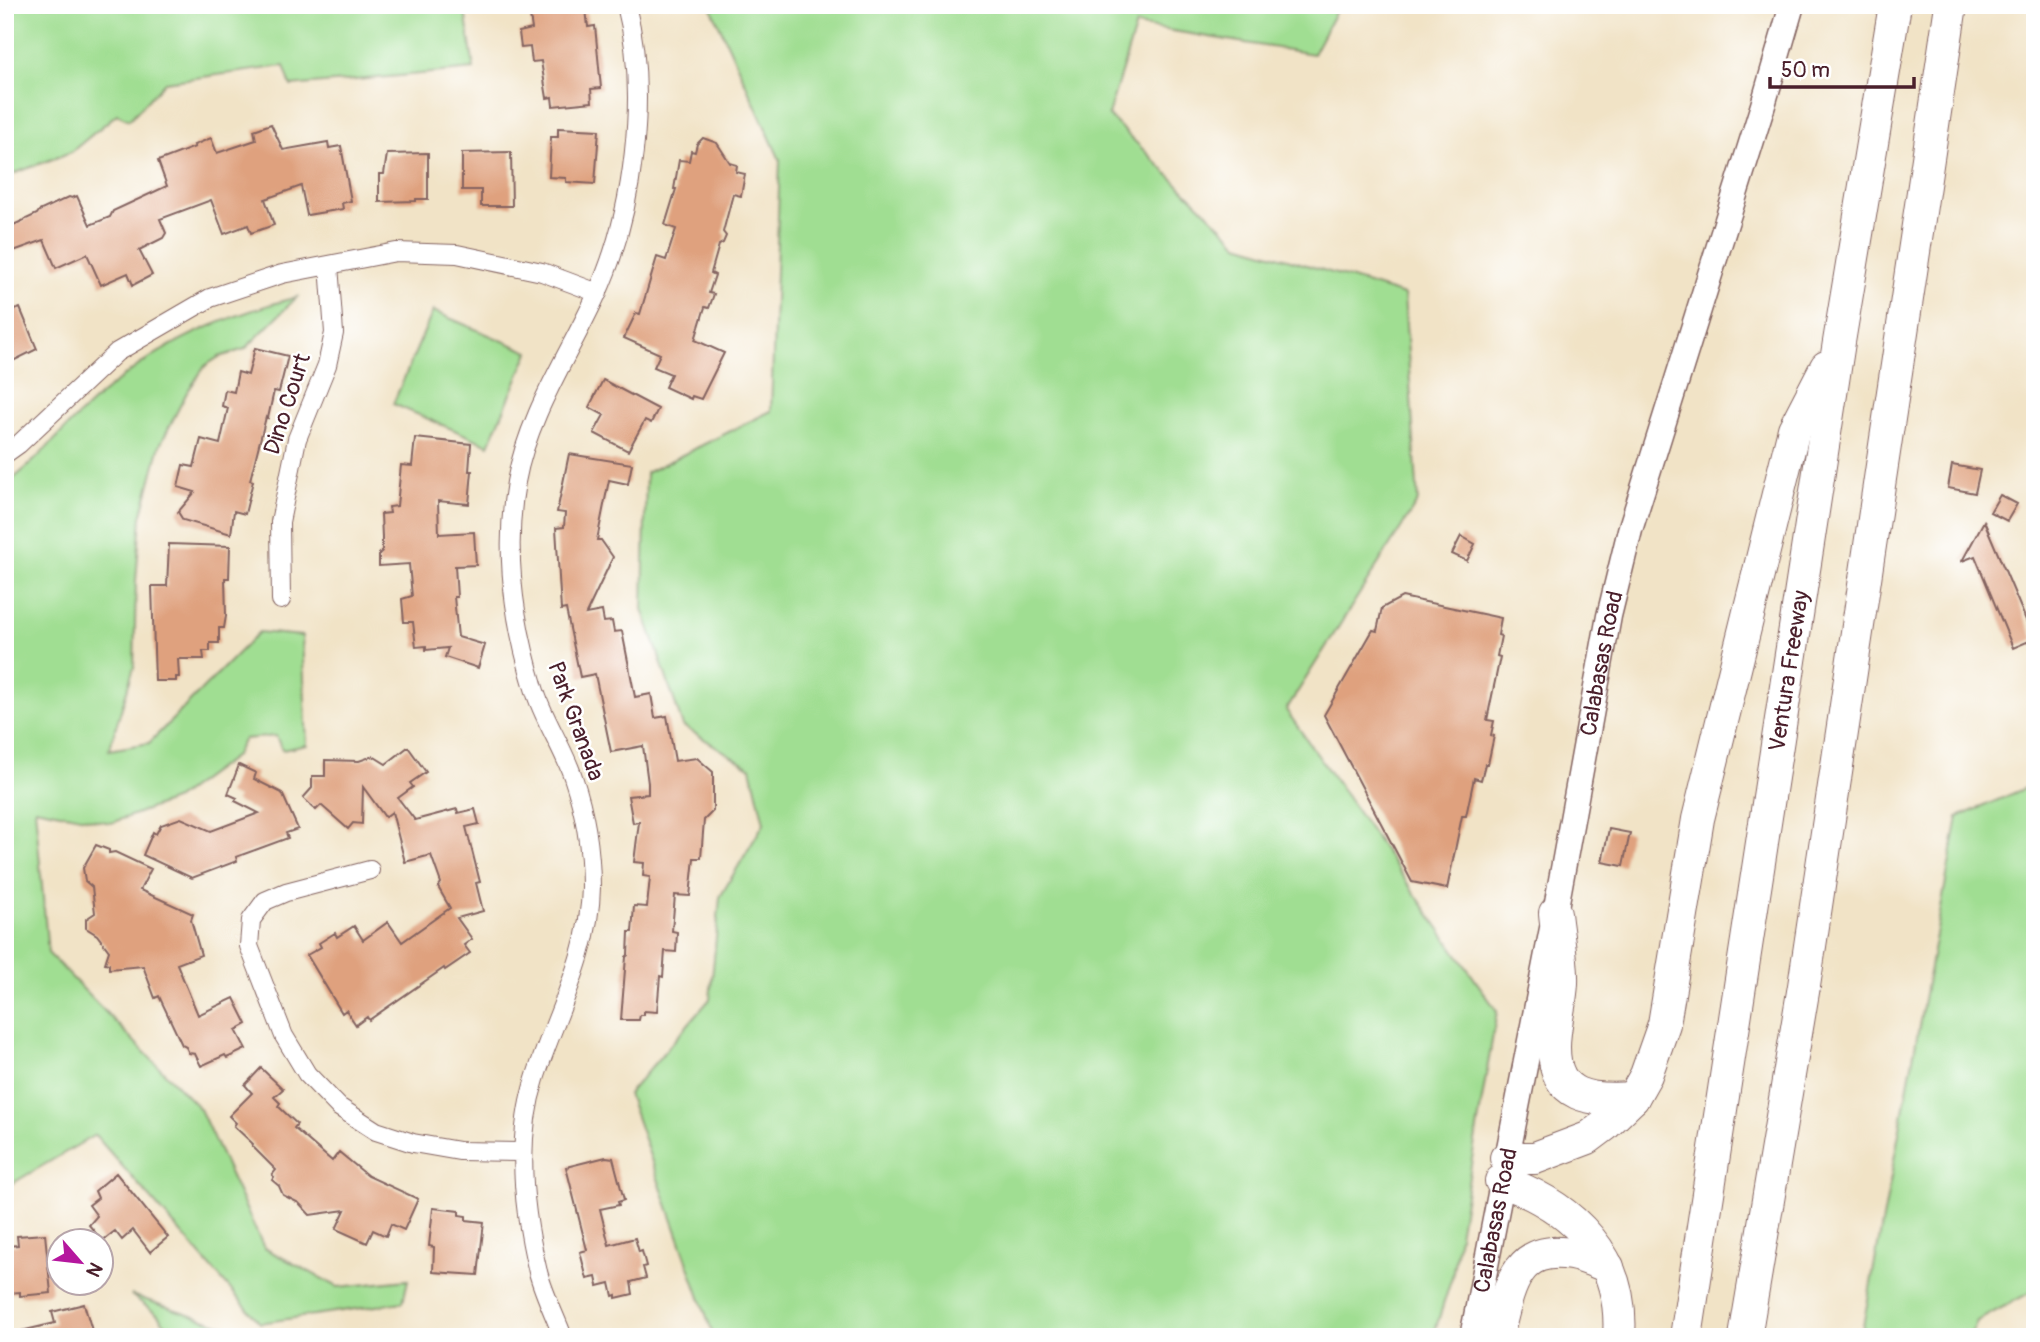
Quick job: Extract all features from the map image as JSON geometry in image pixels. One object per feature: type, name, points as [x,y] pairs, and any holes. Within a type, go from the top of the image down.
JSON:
[{"type":"highway","name":"Ventura Freeway","points":[[1686,1337],[1839,342],[1895,5]]},
{"type":"highway","points":[[1745,1337],[1804,986],[1951,5]]},
{"type":"highway","points":[[1504,1169],[1588,1138],[1633,1098],[1646,1075],[1664,1024],[1698,819],[1794,429],[1839,342]]},
{"type":"highway","points":[[1555,913],[1562,982],[1554,1047],[1558,1075],[1570,1090],[1585,1097],[1603,1100],[1633,1098]]},
{"type":"highway","points":[[1504,1169],[1530,1191],[1573,1220],[1590,1237],[1608,1267],[1618,1300],[1619,1337]]},
{"type":"highway","points":[[1497,1337],[1514,1279],[1521,1266],[1532,1257],[1554,1252],[1572,1254],[1608,1267]]},
{"type":"main road","name":"Calabasas Road","points":[[1472,1337],[1555,913],[1609,616],[1630,530],[1792,5]]},
{"type":"street","name":"Park Granada","points":[[563,1337],[539,1274],[528,1217],[522,1152],[534,1082],[586,939],[591,887],[587,834],[573,777],[534,691],[515,612],[511,547],[516,482],[536,416],[597,293],[620,227],[635,153],[639,109],[631,23],[626,5]]},
{"type":"street","points":[[5,454],[117,352],[210,298],[282,274],[396,252],[457,254],[542,272],[597,293]]},
{"type":"street","name":"Dino Court","points":[[281,600],[280,522],[298,439],[327,365],[334,333],[329,265]]},
{"type":"street","points":[[370,870],[275,896],[265,901],[251,920],[249,946],[284,1036],[307,1074],[339,1107],[376,1130],[413,1143],[459,1151],[522,1152]]},
{"type":"green space","points":[[5,5],[464,5],[474,69],[291,86],[284,66],[165,82],[129,120],[117,114],[71,152],[5,177]]},
{"type":"green space","points":[[710,5],[1339,5],[1313,54],[1136,25],[1108,115],[1239,244],[1404,295],[1418,501],[1286,710],[1497,1011],[1452,1277],[1433,1337],[714,1337],[628,1094],[710,999],[720,897],[764,823],[751,768],[683,726],[643,609],[646,473],[771,411],[780,160]]},
{"type":"green space","points":[[297,297],[245,349],[219,357],[205,366],[186,394],[160,445],[141,517],[134,667],[109,750],[149,743],[259,632],[302,636],[307,745],[282,750],[276,736],[244,739],[235,756],[176,799],[111,823],[35,808],[48,953],[200,1109],[264,1248],[338,1287],[408,1280],[403,1302],[260,1323],[95,1135],[13,1183],[5,1182],[5,485],[90,404],[148,359],[218,323]]},
{"type":"green space","points":[[433,311],[529,352],[489,445],[393,404]]},
{"type":"green space","points":[[2035,784],[2035,1290],[1977,1321],[1970,1337],[1861,1337],[1958,817]]},
{"type":"green space","points":[[131,1295],[246,1333],[247,1337],[175,1337],[158,1315]]},
{"type":"building","points":[[586,9],[588,27],[595,26],[601,88],[591,89],[592,102],[553,106],[552,97],[547,98],[541,61],[532,62],[530,47],[521,48],[519,32],[532,29],[530,16]]},
{"type":"building","points":[[271,124],[283,150],[328,142],[329,148],[341,146],[351,201],[342,203],[343,209],[307,215],[301,186],[265,199],[274,225],[251,233],[248,225],[224,234],[211,200],[160,219],[166,233],[163,238],[139,250],[152,275],[133,285],[128,273],[101,285],[87,254],[56,268],[44,240],[5,254],[5,229],[39,211],[77,196],[90,225],[167,186],[158,161],[211,138],[217,153],[256,140],[254,130]]},
{"type":"building","points":[[558,128],[599,130],[595,184],[566,182],[566,178],[549,177],[551,137],[558,137]]},
{"type":"building","points":[[703,138],[717,143],[730,163],[737,165],[736,172],[745,174],[741,196],[733,194],[723,232],[726,236],[719,245],[711,273],[715,275],[709,293],[714,294],[709,308],[705,307],[695,340],[724,353],[701,399],[692,396],[691,399],[665,387],[671,374],[654,367],[660,354],[624,338],[636,313],[640,314],[657,257],[666,260],[676,229],[665,225],[676,189],[679,160],[689,161],[691,151],[695,152],[697,144]]},
{"type":"building","points":[[511,152],[512,206],[481,206],[481,190],[462,190],[462,153]]},
{"type":"building","points":[[428,153],[428,199],[379,202],[379,174],[384,174],[387,154]]},
{"type":"building","points":[[20,308],[37,349],[5,365],[5,314]]},
{"type":"building","points":[[255,348],[288,356],[279,392],[274,391],[268,418],[266,417],[250,480],[253,481],[245,514],[234,511],[231,534],[183,520],[178,512],[195,492],[178,487],[183,465],[194,467],[201,439],[220,444],[228,408],[222,406],[225,390],[234,392],[238,372],[248,375]]},
{"type":"building","points":[[603,380],[658,409],[651,423],[645,420],[628,451],[594,433],[604,415],[589,407]]},
{"type":"building","points":[[415,438],[471,444],[469,504],[438,501],[439,534],[474,532],[476,565],[455,566],[457,597],[454,597],[458,637],[485,645],[478,668],[445,657],[448,648],[426,650],[426,646],[416,647],[413,622],[404,622],[402,599],[412,596],[409,564],[379,566],[379,554],[382,551],[381,514],[390,513],[389,507],[397,506],[401,465],[412,466]]},
{"type":"building","points":[[569,454],[632,464],[628,484],[609,480],[597,540],[601,540],[613,557],[586,614],[602,611],[604,622],[612,621],[614,632],[622,631],[635,697],[651,694],[655,718],[667,716],[675,761],[697,758],[713,772],[713,811],[704,820],[701,858],[694,858],[690,896],[675,895],[672,931],[677,932],[676,952],[665,951],[657,1012],[644,1011],[639,1020],[621,1020],[626,957],[634,906],[647,907],[650,877],[643,876],[644,863],[634,862],[639,822],[633,823],[628,796],[648,794],[648,783],[643,746],[611,752],[595,674],[580,677],[566,609],[561,610],[556,528],[564,527],[565,513],[557,512]]},
{"type":"building","points":[[1952,465],[1980,470],[1975,493],[1948,488]]},
{"type":"building","points":[[2000,495],[2017,504],[2007,521],[1990,512]]},
{"type":"building","points":[[1984,521],[2034,639],[2013,648],[1975,556],[1962,561]]},
{"type":"building","points":[[1461,536],[1475,544],[1467,561],[1452,554]]},
{"type":"building","points":[[169,544],[230,546],[229,578],[225,578],[226,616],[224,628],[219,628],[219,643],[210,643],[210,651],[203,651],[204,659],[178,659],[179,677],[176,677],[176,681],[155,681],[152,586],[167,586]]},
{"type":"building","points":[[1402,597],[1501,618],[1497,656],[1500,657],[1487,720],[1494,721],[1491,735],[1494,736],[1488,764],[1485,764],[1481,780],[1474,778],[1466,816],[1462,816],[1447,889],[1412,882],[1324,715],[1373,630],[1377,631],[1382,608]]},
{"type":"building","points":[[408,747],[426,772],[410,783],[413,787],[398,798],[415,820],[457,809],[458,813],[475,809],[479,824],[466,827],[480,882],[476,883],[483,911],[457,918],[472,939],[464,945],[470,953],[369,1020],[367,1017],[356,1025],[346,1010],[342,1013],[307,955],[321,947],[319,943],[335,933],[337,937],[354,926],[363,940],[388,922],[402,942],[450,908],[438,887],[441,883],[431,855],[405,862],[392,812],[385,817],[363,787],[362,824],[353,823],[348,829],[321,805],[316,810],[303,798],[312,788],[312,776],[325,776],[325,760],[359,761],[373,756],[386,764]]},
{"type":"building","points":[[239,765],[256,773],[254,779],[282,793],[298,829],[286,833],[288,838],[236,857],[237,861],[192,878],[143,855],[153,832],[156,834],[161,825],[181,818],[211,831],[259,813],[235,801],[237,798],[228,794]]},
{"type":"building","points":[[1609,829],[1630,833],[1623,866],[1602,862]]},
{"type":"building","points":[[96,845],[109,850],[109,853],[115,852],[151,869],[140,890],[193,914],[191,920],[201,955],[177,964],[198,1015],[234,998],[247,1024],[236,1030],[246,1049],[201,1066],[195,1054],[189,1053],[182,1045],[159,996],[155,998],[143,966],[109,969],[109,964],[105,963],[109,951],[97,935],[86,928],[86,919],[95,913],[92,887],[85,881],[83,868]]},
{"type":"building","points":[[261,1068],[283,1089],[274,1097],[280,1103],[278,1106],[297,1124],[294,1128],[332,1161],[339,1152],[368,1176],[418,1199],[404,1230],[391,1224],[386,1236],[373,1230],[367,1243],[336,1229],[345,1210],[310,1215],[299,1203],[283,1195],[272,1180],[276,1170],[234,1126],[236,1123],[229,1116],[252,1093],[245,1085]]},
{"type":"building","points":[[606,1157],[613,1158],[624,1200],[618,1202],[619,1205],[600,1209],[609,1245],[635,1238],[646,1266],[643,1267],[646,1278],[631,1282],[633,1294],[616,1298],[610,1283],[598,1286],[596,1277],[587,1279],[580,1252],[587,1250],[566,1167]]},
{"type":"building","points":[[116,1173],[168,1237],[150,1252],[133,1230],[122,1240],[116,1232],[116,1226],[90,1226],[97,1216],[89,1205],[98,1198],[95,1191]]},
{"type":"building","points":[[433,1208],[459,1211],[459,1215],[466,1216],[466,1220],[484,1222],[478,1275],[433,1272],[434,1247],[429,1246]]},
{"type":"building","points":[[45,1234],[46,1293],[20,1296],[20,1292],[9,1293],[8,1279],[5,1280],[5,1258],[9,1257],[8,1246],[18,1245],[17,1236]]},
{"type":"building","points":[[84,1304],[94,1337],[22,1337],[21,1331],[55,1323],[52,1312]]}]
